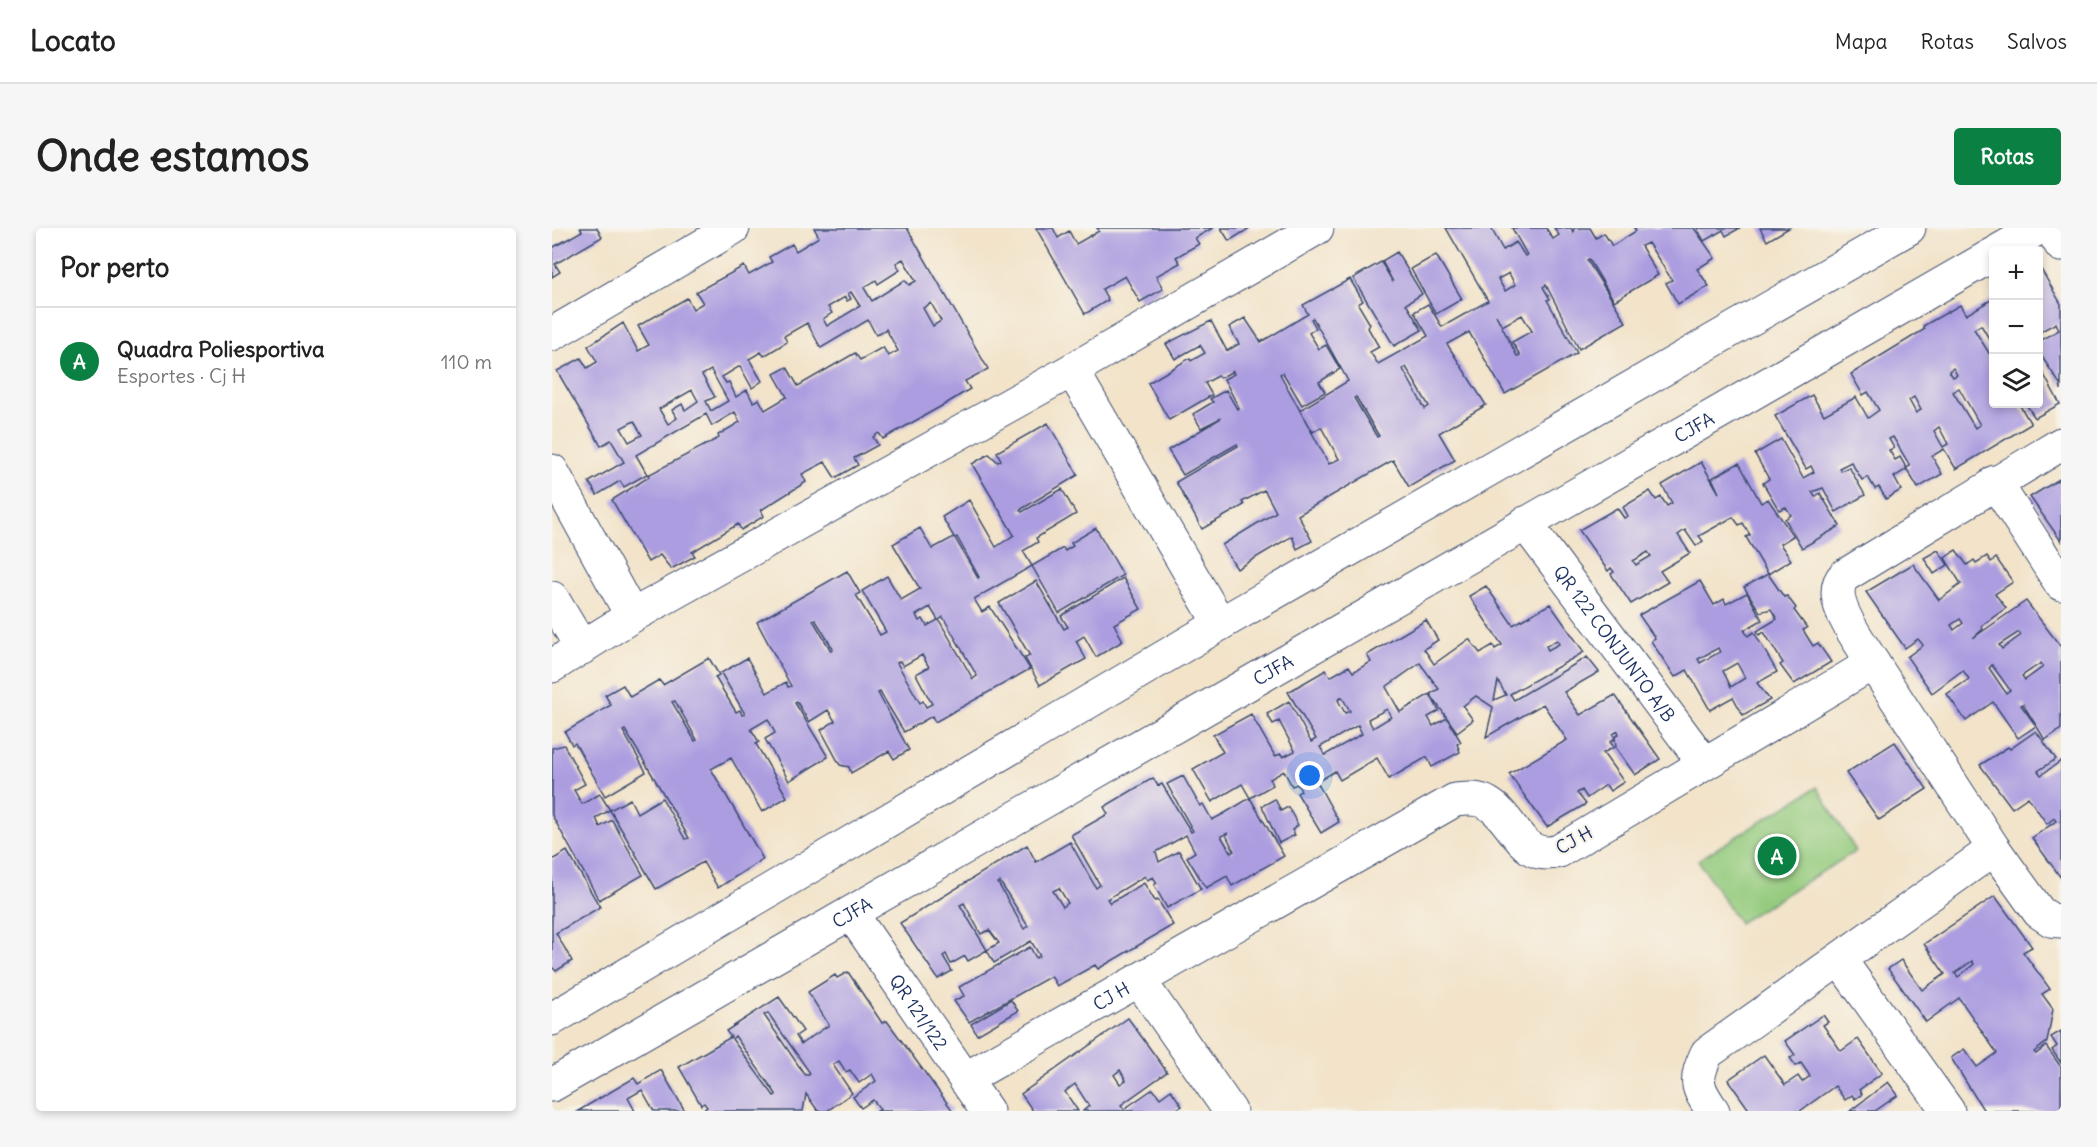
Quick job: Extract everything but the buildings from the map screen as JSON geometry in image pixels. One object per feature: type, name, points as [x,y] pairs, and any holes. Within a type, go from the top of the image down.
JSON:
[{"type":"street","points":[[552,334],[734,228]]},
{"type":"street","points":[[552,666],[632,616],[1072,370],[1317,228]]},
{"type":"street","points":[[552,1019],[1220,624],[1909,228]]},
{"type":"street","points":[[2007,246],[2039,228]]},
{"type":"street","points":[[2051,228],[2061,245]]},
{"type":"street","name":"CJFA","points":[[552,1085],[1989,257]]},
{"type":"street","points":[[1072,370],[1220,624]]},
{"type":"street","points":[[2061,444],[1995,482],[1844,576],[1839,582],[1837,601],[1873,663],[1994,849],[2039,912],[2051,920],[2061,921]]},
{"type":"street","points":[[552,471],[632,616]]},
{"type":"street","points":[[1995,482],[2061,584]]},
{"type":"street","name":"QR 122 CONJUNTO A/B","points":[[1525,523],[1704,763]]},
{"type":"street","points":[[552,598],[582,648]]},
{"type":"street","name":"CJ H","points":[[965,1079],[1455,800],[1472,798],[1488,803],[1533,850],[1547,854],[1559,851],[1873,663]]},
{"type":"street","points":[[1713,1111],[1698,1090],[1698,1078],[1707,1053],[1994,849]]},
{"type":"street","name":"QR 121/122","points":[[851,913],[987,1111]]},
{"type":"street","points":[[1840,960],[1948,1111]]},
{"type":"street","points":[[1139,980],[1230,1111]]},
{"type":"green space","points":[[1817,787],[1856,851],[1739,923],[1698,860]]},
{"type":"place","name":"Quadra Poliesportiva","points":[[1777,856]]}]
